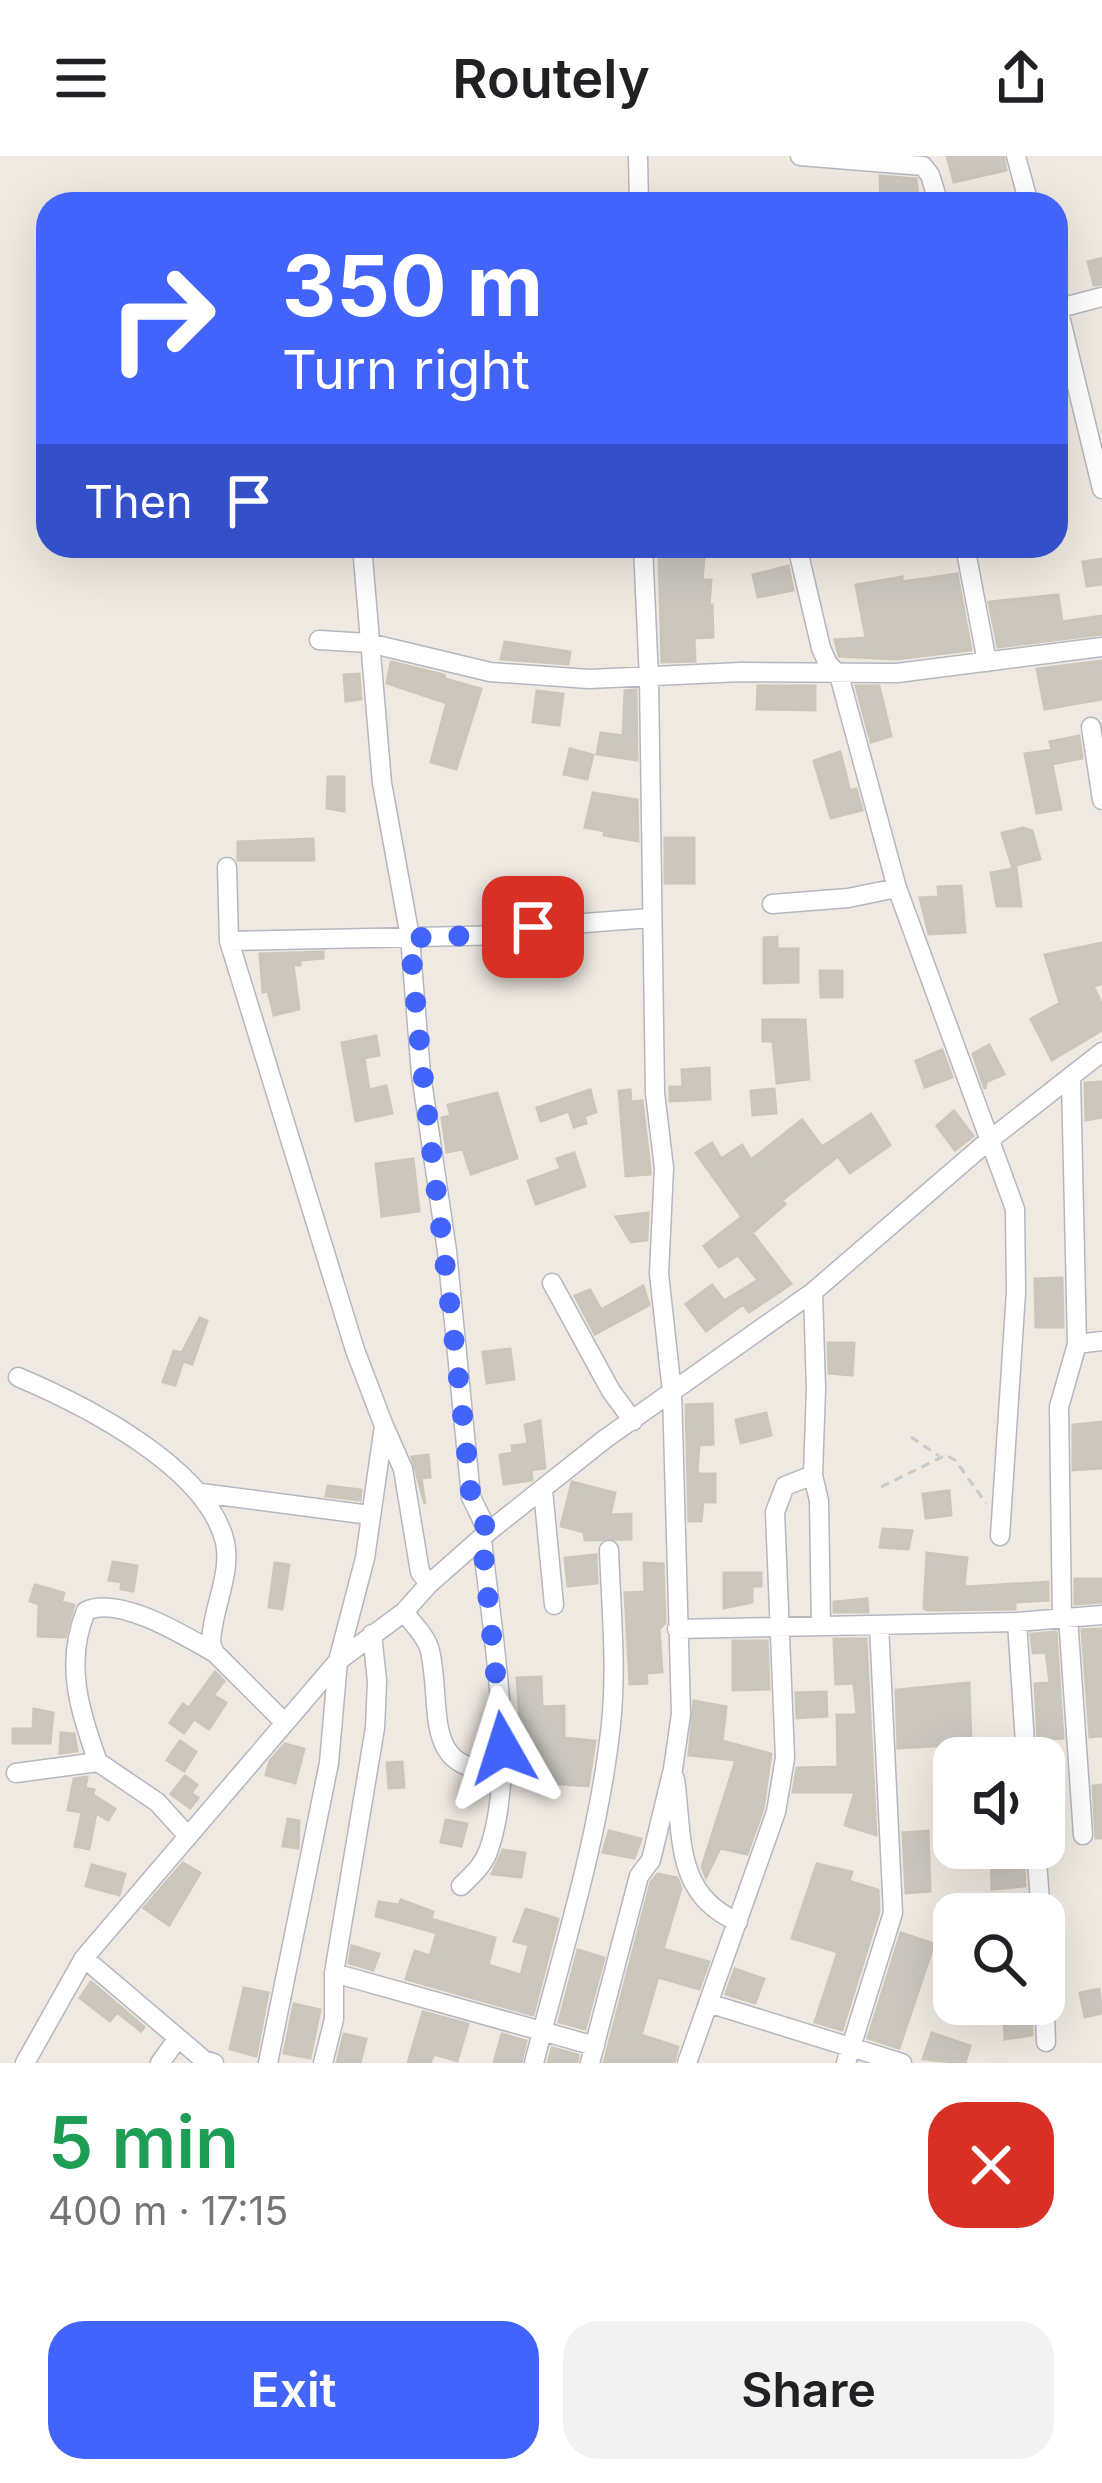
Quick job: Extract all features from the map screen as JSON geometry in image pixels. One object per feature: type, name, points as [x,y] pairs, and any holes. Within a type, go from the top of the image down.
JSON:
[{"type":"street","points":[[638,156],[639,192]]},
{"type":"street","points":[[800,156],[923,166],[935,192]]},
{"type":"street","points":[[1016,156],[1026,192]]},
{"type":"street","points":[[1068,304],[1102,297]]},
{"type":"street","points":[[1068,351],[1102,489]]},
{"type":"street","points":[[363,558],[382,783],[410,938],[421,1074],[446,1251],[471,1497],[485,1536],[503,1748],[490,1848],[480,1868],[460,1886]]},
{"type":"street","points":[[334,1973],[542,2032],[592,2055],[639,1876],[651,1860],[673,1769],[681,1714],[672,1392],[659,1274],[664,1168],[655,1093],[644,558]]},
{"type":"street","points":[[799,558],[821,648],[839,675],[897,888],[1015,1209],[1016,1292],[1000,1530]]},
{"type":"street","points":[[967,558],[986,662]]},
{"type":"street","points":[[319,640],[369,643],[490,672],[649,679],[741,672],[897,673],[1102,647]]},
{"type":"street","points":[[1091,728],[1102,800]]},
{"type":"street","points":[[227,867],[229,940],[355,1350],[403,1468],[420,1572],[429,1584]]},
{"type":"street","points":[[772,904],[848,898],[897,888]]},
{"type":"street","points":[[229,940],[510,934],[533,927],[650,918]]},
{"type":"street","points":[[25,2063],[84,1958],[338,1661],[404,1612],[429,1584],[605,1439],[813,1292],[987,1142],[1102,1052]]},
{"type":"street","points":[[1071,1078],[1077,1344],[1059,1408],[1065,1617],[1083,1835]]},
{"type":"street","points":[[552,1283],[611,1391],[633,1421]]},
{"type":"street","points":[[813,1292],[813,1475],[819,1501],[821,1625]]},
{"type":"street","points":[[1077,1344],[1102,1341]]},
{"type":"street","points":[[18,1377],[73,1401],[144,1447],[201,1493],[225,1543],[211,1634],[215,1653]]},
{"type":"street","points":[[268,2063],[329,1763],[338,1661],[365,1558],[384,1426]]},
{"type":"street","points":[[687,2063],[776,1812],[785,1758],[775,1512],[785,1486],[813,1475]]},
{"type":"street","points":[[543,1490],[554,1605]]},
{"type":"street","points":[[201,1493],[370,1515]]},
{"type":"street","points":[[534,2063],[592,1828],[611,1723],[609,1550]]},
{"type":"street","points":[[187,1834],[157,1802],[98,1762],[78,1711],[76,1692],[76,1652],[86,1611],[99,1606],[164,1624],[215,1653],[283,1721]]},
{"type":"street","points":[[404,1612],[430,1646],[442,1745],[457,1763],[476,1772],[501,1770]]},
{"type":"street","points":[[676,1629],[1016,1622],[1102,1615]]},
{"type":"street","points":[[1016,1622],[1024,1737]]},
{"type":"street","points":[[849,2055],[893,1913],[879,1625]]},
{"type":"street","points":[[323,2063],[334,2019],[334,1973],[375,1727],[372,1634]]},
{"type":"street","points":[[16,1773],[98,1762]]},
{"type":"street","points":[[673,1769],[682,1848],[700,1898],[713,1912],[738,1922]]},
{"type":"street","points":[[84,1958],[203,2060],[214,2063]]},
{"type":"street","points":[[707,2003],[849,2055],[902,2063]]},
{"type":"street","points":[[1045,2025],[1046,2042]]},
{"type":"street","points":[[160,2063],[178,2038]]},
{"type":"path","points":[[911,1437],[939,1456],[955,1460],[1000,1530]]},
{"type":"path","points":[[880,1487],[939,1456]]},
{"type":"building","points":[[947,156],[1003,156],[1006,170],[954,182]]},
{"type":"building","points":[[880,176],[916,179],[918,192],[881,192]]},
{"type":"building","points":[[1102,258],[1102,284],[1094,285],[1088,262]]},
{"type":"building","points":[[659,558],[704,559],[702,580],[711,580],[713,637],[694,638],[695,661],[662,662]]},
{"type":"building","points":[[1102,559],[1102,584],[1087,586],[1083,562]]},
{"type":"building","points":[[788,566],[793,590],[758,597],[753,575]]},
{"type":"building","points":[[957,574],[971,650],[896,659],[839,656],[835,640],[866,638],[856,585]]},
{"type":"building","points":[[1058,595],[1062,622],[1102,616],[1102,634],[998,647],[989,602]]},
{"type":"building","points":[[505,642],[570,652],[568,664],[501,659]]},
{"type":"building","points":[[1102,661],[1102,699],[1045,709],[1037,669]]},
{"type":"building","points":[[391,662],[481,689],[456,769],[431,762],[447,703],[387,683]]},
{"type":"building","points":[[359,674],[361,699],[346,701],[344,675]]},
{"type":"building","points":[[758,686],[815,686],[815,710],[757,709]]},
{"type":"building","points":[[856,686],[879,686],[891,736],[871,742]]},
{"type":"building","points":[[636,690],[637,760],[597,754],[601,733],[623,736],[625,691]]},
{"type":"building","points":[[537,691],[563,694],[559,725],[533,722]]},
{"type":"building","points":[[1079,736],[1082,758],[1052,764],[1061,809],[1037,813],[1025,754],[1052,750],[1050,742]]},
{"type":"building","points":[[570,749],[593,755],[587,779],[564,774]]},
{"type":"building","points":[[840,752],[850,791],[856,789],[862,810],[831,818],[814,761]]},
{"type":"building","points":[[328,777],[344,777],[344,811],[327,808]]},
{"type":"building","points":[[593,793],[637,800],[638,841],[585,827]]},
{"type":"building","points":[[1032,831],[1040,859],[1012,866],[1002,833]]},
{"type":"building","points":[[665,838],[694,838],[694,883],[665,883]]},
{"type":"building","points":[[313,839],[314,860],[238,860],[238,842]]},
{"type":"building","points":[[1016,868],[1021,906],[997,906],[991,873]]},
{"type":"building","points":[[961,886],[965,932],[929,934],[920,898],[939,897],[938,887]]},
{"type":"building","points":[[777,937],[777,949],[798,949],[798,982],[764,983],[764,938]]},
{"type":"building","points":[[1102,943],[1102,984],[1093,986],[1102,1005],[1102,1030],[1052,1060],[1031,1019],[1060,1003],[1045,955]]},
{"type":"building","points":[[323,952],[323,958],[293,965],[299,1009],[274,1015],[268,991],[263,992],[260,954]]},
{"type":"building","points":[[820,971],[842,971],[842,997],[821,997]]},
{"type":"building","points":[[763,1020],[805,1020],[809,1079],[777,1083],[773,1041],[763,1041]]},
{"type":"building","points":[[376,1036],[379,1055],[364,1058],[369,1090],[386,1086],[392,1113],[356,1121],[342,1043]]},
{"type":"building","points":[[989,1045],[1004,1074],[986,1082],[985,1089],[973,1054]]},
{"type":"building","points":[[942,1050],[952,1077],[925,1087],[916,1061]]},
{"type":"building","points":[[709,1068],[710,1099],[670,1101],[670,1087],[683,1087],[682,1070]]},
{"type":"building","points":[[1102,1082],[1102,1117],[1086,1120],[1085,1083]]},
{"type":"building","points":[[774,1089],[776,1113],[753,1115],[751,1091]]},
{"type":"building","points":[[590,1090],[596,1112],[584,1116],[586,1123],[574,1127],[569,1111],[541,1121],[537,1108]]},
{"type":"building","points":[[630,1090],[631,1102],[642,1101],[650,1174],[626,1176],[619,1091]]},
{"type":"building","points":[[497,1093],[517,1158],[471,1174],[463,1149],[447,1152],[442,1118],[451,1116],[448,1105]]},
{"type":"building","points":[[954,1111],[973,1136],[955,1150],[937,1126]]},
{"type":"building","points":[[871,1114],[890,1145],[850,1173],[838,1156],[782,1200],[785,1204],[752,1233],[791,1284],[749,1312],[743,1304],[706,1331],[686,1304],[712,1285],[724,1301],[758,1280],[738,1255],[719,1267],[704,1246],[742,1217],[696,1153],[712,1143],[721,1159],[742,1145],[751,1160],[802,1120],[822,1147]]},
{"type":"building","points":[[574,1153],[585,1186],[536,1204],[528,1181],[561,1169],[557,1159]]},
{"type":"building","points":[[413,1159],[419,1211],[382,1216],[376,1164]]},
{"type":"building","points":[[648,1213],[647,1240],[631,1242],[616,1217]]},
{"type":"building","points":[[1062,1278],[1063,1327],[1036,1327],[1035,1279]]},
{"type":"building","points":[[643,1286],[649,1305],[595,1334],[575,1296],[590,1290],[601,1310]]},
{"type":"building","points":[[200,1318],[207,1321],[192,1364],[183,1361],[175,1385],[163,1382],[174,1351],[182,1353]]},
{"type":"building","points":[[828,1343],[854,1343],[852,1375],[829,1373]]},
{"type":"building","points":[[510,1349],[514,1379],[487,1383],[483,1352]]},
{"type":"building","points":[[712,1404],[713,1444],[699,1445],[697,1474],[715,1474],[715,1502],[703,1502],[701,1521],[689,1521],[686,1405]]},
{"type":"building","points":[[766,1413],[771,1435],[741,1443],[736,1420]]},
{"type":"building","points":[[540,1421],[545,1468],[531,1470],[532,1480],[504,1484],[500,1455],[513,1453],[512,1446],[528,1444],[525,1425]]},
{"type":"building","points":[[1102,1422],[1102,1468],[1073,1470],[1073,1425]]},
{"type":"building","points":[[428,1455],[430,1477],[421,1478],[425,1504],[412,1457]]},
{"type":"building","points":[[572,1482],[615,1493],[610,1515],[631,1514],[631,1539],[585,1540],[584,1532],[561,1526]]},
{"type":"building","points":[[328,1486],[361,1490],[360,1500],[326,1496]]},
{"type":"building","points":[[949,1491],[951,1515],[926,1518],[923,1494]]},
{"type":"building","points":[[883,1529],[912,1531],[908,1549],[880,1547]]},
{"type":"building","points":[[927,1553],[967,1558],[967,1587],[1048,1582],[1048,1600],[1015,1602],[1015,1609],[927,1610]]},
{"type":"building","points":[[596,1555],[597,1583],[568,1586],[565,1558]]},
{"type":"building","points":[[113,1562],[137,1566],[133,1591],[109,1580]]},
{"type":"building","points":[[275,1563],[289,1565],[282,1609],[269,1607]]},
{"type":"building","points":[[644,1563],[663,1564],[662,1672],[646,1673],[647,1683],[630,1684],[625,1593],[645,1592]]},
{"type":"building","points":[[724,1573],[761,1573],[761,1586],[752,1586],[752,1602],[724,1608]]},
{"type":"building","points":[[1075,1579],[1102,1579],[1102,1602],[1075,1604]]},
{"type":"building","points":[[35,1585],[64,1593],[61,1602],[74,1605],[65,1637],[38,1636],[39,1604],[30,1601]]},
{"type":"building","points":[[867,1599],[868,1612],[834,1612],[834,1602]]},
{"type":"building","points":[[1102,1629],[1102,1736],[1090,1737],[1082,1630]]},
{"type":"building","points":[[1056,1632],[1063,1737],[1038,1737],[1035,1684],[1050,1683],[1046,1652],[1033,1653],[1031,1634]]},
{"type":"building","points":[[834,1639],[866,1639],[876,1835],[845,1825],[855,1792],[793,1792],[797,1768],[838,1767],[837,1715],[857,1715],[854,1683],[836,1684]]},
{"type":"building","points":[[733,1641],[767,1641],[769,1689],[733,1690]]},
{"type":"building","points":[[215,1672],[224,1681],[213,1695],[226,1703],[209,1729],[194,1719],[184,1733],[170,1723],[183,1704],[189,1708]]},
{"type":"building","points":[[541,1677],[542,1707],[564,1706],[564,1738],[595,1741],[588,1786],[515,1774],[516,1735],[521,1736],[517,1678]]},
{"type":"building","points":[[969,1683],[971,1737],[933,1737],[933,1746],[898,1748],[896,1690]]},
{"type":"building","points":[[826,1692],[827,1716],[797,1718],[796,1693]]},
{"type":"building","points":[[694,1701],[726,1707],[722,1741],[771,1754],[763,1809],[747,1854],[720,1848],[706,1877],[702,1867],[736,1760],[689,1755]]},
{"type":"building","points":[[34,1709],[53,1713],[50,1743],[13,1743],[13,1729],[33,1729]]},
{"type":"building","points":[[61,1733],[74,1734],[77,1751],[60,1753]]},
{"type":"building","points":[[180,1741],[196,1752],[184,1771],[167,1760]]},
{"type":"building","points":[[285,1744],[304,1749],[295,1783],[266,1775],[270,1761]]},
{"type":"building","points":[[402,1762],[404,1787],[389,1788],[387,1763]]},
{"type":"building","points":[[185,1776],[197,1785],[191,1793],[198,1798],[190,1808],[171,1794]]},
{"type":"building","points":[[87,1777],[85,1788],[115,1809],[108,1820],[96,1813],[89,1849],[75,1846],[82,1812],[68,1810],[74,1779]]},
{"type":"building","points":[[1102,1785],[1102,1838],[1096,1838],[1093,1786]]},
{"type":"building","points":[[288,1819],[299,1821],[298,1848],[283,1846]]},
{"type":"building","points":[[446,1820],[467,1824],[461,1846],[441,1842]]},
{"type":"building","points":[[609,1831],[641,1839],[634,1858],[603,1852]]},
{"type":"building","points":[[928,1831],[930,1891],[906,1893],[903,1833]]},
{"type":"building","points":[[503,1850],[525,1853],[521,1877],[492,1874]]},
{"type":"building","points":[[183,1863],[200,1873],[169,1925],[144,1908]]},
{"type":"building","points":[[817,1864],[852,1872],[849,1881],[878,1890],[879,1911],[842,2030],[815,2022],[838,1952],[792,1938]]},
{"type":"building","points":[[92,1865],[125,1874],[119,1895],[86,1886]]},
{"type":"building","points":[[992,1869],[1024,1869],[1025,1886],[992,1889]]},
{"type":"building","points":[[658,1874],[677,1878],[681,1888],[663,1949],[709,1962],[699,1989],[658,1977],[641,2035],[678,2047],[674,2063],[604,2063],[651,1882]]},
{"type":"building","points":[[401,1900],[433,1912],[431,1919],[495,1938],[488,1965],[521,1975],[529,1945],[514,1941],[526,1909],[558,1919],[533,2015],[406,1979],[415,1951],[430,1956],[437,1933],[376,1916],[379,1902],[399,1905]]},
{"type":"building","points":[[901,1933],[933,1944],[899,2048],[868,2038]]},
{"type":"building","points":[[352,1946],[379,1954],[373,1970],[349,1963]]},
{"type":"building","points":[[578,1950],[604,1958],[585,2029],[559,2022]]},
{"type":"building","points":[[735,1969],[764,1979],[755,2003],[726,1994]]},
{"type":"building","points":[[91,1982],[144,2027],[141,2031],[117,2012],[110,2021],[80,1998]]},
{"type":"building","points":[[244,1988],[268,1993],[256,2056],[230,2049]]},
{"type":"building","points":[[1099,1989],[1102,2013],[1085,2017],[1080,1993]]},
{"type":"building","points":[[294,2004],[320,2010],[310,2058],[284,2053]]},
{"type":"building","points":[[423,2012],[468,2024],[457,2061],[434,2054],[430,2063],[408,2063]]},
{"type":"building","points":[[1004,2025],[1032,2025],[1032,2035],[1005,2039]]},
{"type":"building","points":[[932,2033],[970,2046],[965,2063],[923,2059]]},
{"type":"building","points":[[344,2034],[366,2039],[360,2063],[337,2063]]},
{"type":"building","points":[[502,2034],[526,2041],[521,2063],[494,2063]]},
{"type":"building","points":[[552,2048],[578,2055],[577,2063],[548,2063]]},
{"type":"route","points":[[503,1748],[482,1539],[488,1532],[471,1497],[446,1251],[421,1074],[410,938],[510,934],[533,927]]}]
